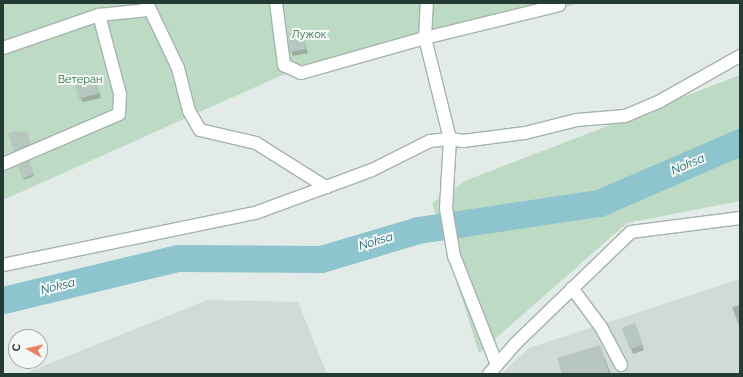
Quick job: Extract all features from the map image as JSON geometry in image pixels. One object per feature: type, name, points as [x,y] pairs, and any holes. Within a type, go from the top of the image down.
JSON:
[{"type":"lane","points":[[276,3],[284,65],[301,73],[425,38],[559,5],[559,3]]},
{"type":"lane","points":[[427,3],[425,38],[450,139],[446,208],[454,256],[493,370],[572,288],[631,232],[740,218]]},
{"type":"lane","points":[[3,48],[99,15],[148,7],[178,68],[190,110],[200,130],[256,143],[326,187]]},
{"type":"lane","points":[[3,164],[119,114],[120,94],[99,15]]},
{"type":"lane","points":[[3,265],[258,212],[372,170],[430,141],[450,139],[471,140],[525,133],[577,120],[625,116],[660,101],[740,56]]},
{"type":"lane","points":[[572,288],[601,327],[621,365]]},
{"type":"shaded area","points":[[740,279],[740,374],[501,374],[529,348]]},
{"type":"shaded area","points":[[207,300],[298,302],[327,374],[23,374],[35,369],[48,369],[48,364]]},
{"type":"green space","name":"Ветеран","points":[[3,3],[582,3],[280,76],[3,200]]},
{"type":"green space","points":[[740,75],[740,201],[627,223],[479,353],[432,203],[467,180]]},
{"type":"building","points":[[302,31],[306,49],[290,52],[288,34]]},
{"type":"building","points":[[94,74],[99,93],[79,99],[74,79]]},
{"type":"building","points":[[17,130],[18,134],[27,131],[31,144],[14,151],[8,133]]},
{"type":"building","points":[[29,161],[34,174],[22,179],[18,166]]},
{"type":"building","points":[[635,323],[643,345],[630,349],[622,328]]},
{"type":"building","points":[[600,345],[609,374],[562,374],[557,358]]},
{"type":"waterway","name":"Noksa","points":[[3,300],[178,258],[321,259],[418,230],[599,203],[740,142]]},
{"type":"park label","name":"Лужок","points":[[309,35]]}]
